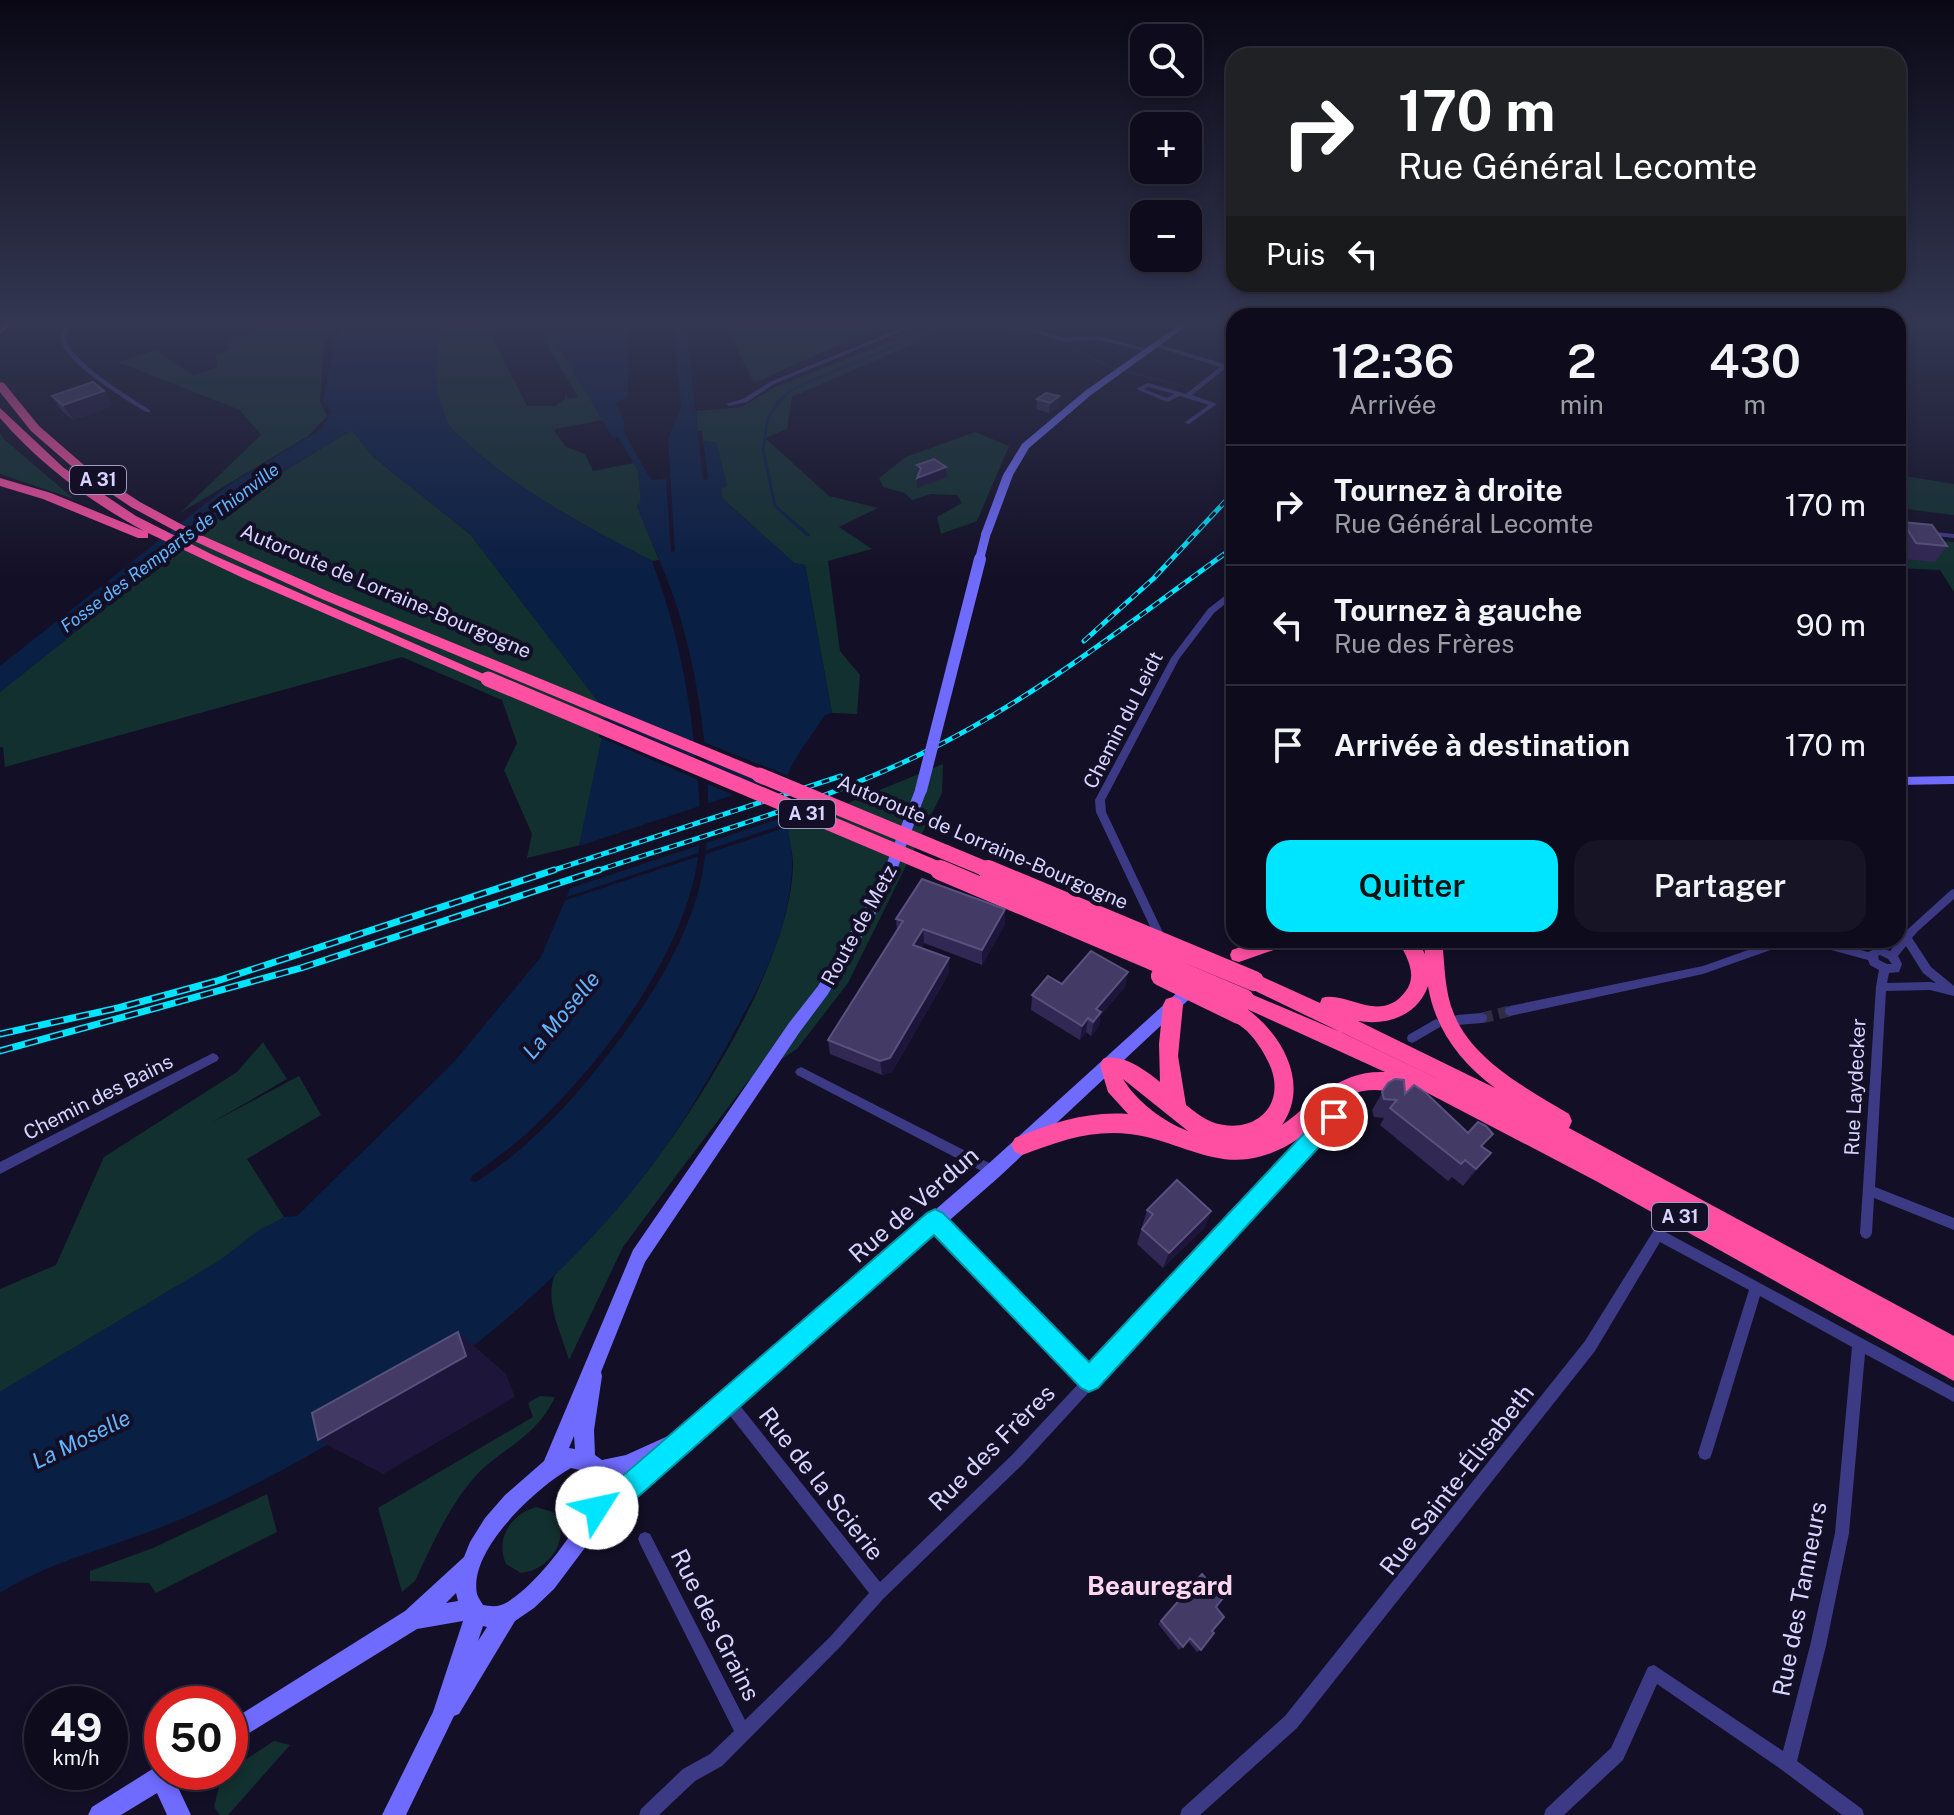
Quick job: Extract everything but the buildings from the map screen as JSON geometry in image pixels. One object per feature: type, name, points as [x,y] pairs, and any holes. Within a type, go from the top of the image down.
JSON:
[{"type":"highway","name":"Autoroute de Lorraine-Bourgogne","points":[[14,408],[159,531]]},
{"type":"highway","points":[[21,408],[34,428]]},
{"type":"highway","name":"Autoroute de Lorraine-Bourgogne","points":[[0,411],[56,467],[110,505],[159,531],[496,673],[1366,1052],[1453,1095],[1954,1369]]},
{"type":"highway","points":[[0,482],[159,531],[193,547]]},
{"type":"highway","name":"Autoroute de Lorraine-Bourgogne","points":[[193,547],[229,572],[253,577],[496,673],[1125,948],[1137,965],[1246,998],[1443,1070],[1954,1349]]},
{"type":"highway","points":[[1239,955],[1259,948]]},
{"type":"highway","points":[[1246,998],[1367,1014],[1400,1008],[1417,995],[1421,979],[1421,964],[1412,948]]},
{"type":"highway","points":[[1434,948],[1443,1011],[1454,1034],[1478,1062],[1508,1086],[1688,1203]]},
{"type":"highway","points":[[1168,1134],[1123,1098],[1110,1080],[1110,1065],[1130,1069],[1178,1112],[1205,1130],[1233,1136],[1258,1131],[1277,1119],[1286,1096],[1283,1073],[1246,998]]},
{"type":"highway","points":[[1173,1005],[1166,1059],[1169,1085],[1178,1112]]},
{"type":"highway","points":[[1022,1145],[1084,1122],[1118,1121],[1227,1151],[1250,1150],[1276,1143],[1331,1093],[1355,1083],[1377,1079],[1427,1092],[1453,1095]]},
{"type":"main road","name":"Route de Metz","points":[[553,1464],[639,1256],[823,990],[884,887],[921,790],[986,534],[1008,475],[1025,446],[1041,429],[1070,408]]},
{"type":"main road","points":[[1906,781],[1954,780]]},
{"type":"main road","name":"Rue de Verdun","points":[[597,1508],[613,1501],[729,1403],[1022,1145],[1196,984],[1250,948]]},
{"type":"main road","name":"Route de Metz","points":[[593,1370],[584,1430],[593,1465],[602,1482],[597,1508]]},
{"type":"main road","points":[[394,1815],[443,1716],[473,1611],[464,1586],[482,1540],[511,1503],[553,1464],[570,1458],[593,1465],[627,1465],[687,1437]]},
{"type":"main road","points":[[413,1619],[473,1611],[494,1617],[507,1614],[526,1602],[567,1562],[597,1508]]},
{"type":"main road","points":[[248,1723],[413,1619],[470,1565]]},
{"type":"main road","points":[[443,1716],[465,1688],[507,1614]]},
{"type":"main road","points":[[100,1815],[144,1787]]},
{"type":"main road","points":[[170,1790],[179,1815]]},
{"type":"street","points":[[143,408],[148,411]]},
{"type":"street","points":[[1187,423],[1209,408]]},
{"type":"street","points":[[1912,532],[1954,536]]},
{"type":"street","name":"Chemin du Leidt","points":[[1196,984],[1175,966],[1101,812],[1100,800],[1175,658],[1211,611],[1226,599]]},
{"type":"street","points":[[1954,893],[1907,936],[1927,970],[1954,993]]},
{"type":"street","points":[[1510,1011],[1703,970],[1765,948]]},
{"type":"street","points":[[1839,948],[1872,957],[1885,968]]},
{"type":"street","points":[[1872,957],[1877,951],[1892,956],[1898,948]]},
{"type":"street","name":"Rue Laydecker","points":[[1866,1233],[1881,987],[1885,968],[1897,967],[1892,956]]},
{"type":"street","points":[[1881,987],[1930,986],[1954,993]]},
{"type":"street","points":[[1457,1020],[1482,1018]]},
{"type":"street","points":[[1412,1038],[1436,1024]]},
{"type":"street","name":"Chemin des Bains","points":[[0,1168],[213,1058]]},
{"type":"street","points":[[801,1072],[993,1171]]},
{"type":"street","name":"Rue des Frères","points":[[647,1815],[689,1775],[716,1760],[835,1642],[879,1593],[1017,1460],[1353,1096]]},
{"type":"street","points":[[1869,1190],[1954,1224]]},
{"type":"street","points":[[935,1220],[1089,1380]]},
{"type":"street","name":"Rue Sainte-Élisabeth","points":[[1188,1815],[1301,1710],[1590,1346],[1658,1234],[1756,1288]]},
{"type":"street","points":[[1705,1453],[1756,1288],[1954,1395]]},
{"type":"street","name":"Rue des Tanneurs","points":[[1788,1764],[1842,1533],[1859,1346]]},
{"type":"street","name":"Rue de la Scierie","points":[[729,1403],[879,1593]]},
{"type":"street","name":"Rue des Grains","points":[[645,1539],[743,1733]]},
{"type":"street","points":[[1552,1815],[1617,1754],[1654,1673],[1788,1764],[1856,1815]]},
{"type":"green space","points":[[234,408],[323,408],[327,416],[308,436],[180,513],[261,435],[240,410]]},
{"type":"green space","points":[[442,408],[596,408],[603,420],[556,429],[555,432],[566,447],[585,454],[593,471],[634,463],[638,470],[641,502],[637,506],[659,560],[652,561],[627,548],[530,492],[452,428]]},
{"type":"green space","points":[[790,408],[787,429],[765,438],[829,496],[878,508],[839,527],[872,549],[828,561],[840,651],[860,675],[857,714],[832,713],[805,565],[794,563],[722,498],[717,443],[703,441],[702,431],[698,431],[696,411]]},
{"type":"green space","points":[[352,430],[372,456],[470,534],[607,713],[581,845],[527,858],[532,834],[504,770],[517,743],[502,700],[402,657],[5,767],[3,747],[0,747],[0,692],[253,490]]},
{"type":"green space","points":[[975,432],[1009,446],[977,521],[941,534],[937,517],[962,503],[957,495],[931,494],[912,500],[905,493],[883,487],[879,478],[906,457]]},
{"type":"green space","points":[[0,433],[5,440],[74,499],[0,474]]},
{"type":"green space","points":[[1906,476],[1954,484],[1954,515],[1906,509]]},
{"type":"green space","points":[[1906,538],[1954,542],[1954,592],[1940,570],[1906,568]]},
{"type":"green space","points":[[943,764],[942,793],[848,983],[797,1049],[749,1080],[623,1247],[569,1360],[553,1308],[554,1277],[655,1161],[709,1081],[734,1037],[776,946],[788,903],[793,864],[787,828]]},
{"type":"green space","points":[[263,1042],[287,1079],[211,1123],[299,1076],[321,1115],[247,1159],[284,1217],[219,1261],[0,1392],[0,1289],[56,1265],[104,1157],[237,1072]]},
{"type":"green space","points":[[540,1396],[555,1397],[538,1423],[484,1468],[464,1490],[415,1581],[402,1592],[378,1508],[533,1417],[528,1403]]},
{"type":"green space","points":[[267,1494],[277,1532],[156,1593],[149,1583],[90,1581],[90,1571],[153,1548]]},
{"type":"green space","points":[[536,1507],[553,1512],[561,1532],[559,1542],[541,1566],[521,1573],[506,1564],[502,1546],[504,1537],[512,1522]]},
{"type":"green space","points":[[274,1741],[290,1745],[228,1815],[220,1815],[214,1807],[218,1790],[248,1790],[248,1758]]},
{"type":"water","points":[[329,408],[442,408],[456,433],[507,476],[578,521],[652,561],[675,635],[690,709],[700,838],[688,901],[673,939],[632,1012],[606,1047],[552,1109],[524,1136],[472,1176],[470,1181],[476,1182],[514,1154],[549,1123],[596,1071],[641,1010],[669,964],[691,915],[704,864],[707,769],[693,667],[673,594],[637,506],[641,502],[638,470],[618,437],[612,437],[595,408],[618,408],[625,422],[624,432],[651,480],[666,479],[671,552],[675,551],[668,439],[680,408],[695,408],[703,480],[708,479],[703,441],[717,443],[727,486],[721,489],[722,498],[794,563],[805,565],[832,713],[825,715],[788,775],[785,797],[792,865],[784,920],[756,990],[675,1133],[608,1219],[521,1306],[424,1382],[320,1449],[206,1508],[52,1567],[0,1593],[0,1392],[219,1261],[259,1230],[284,1217],[297,1216],[453,1063],[541,957],[569,891],[607,713],[470,534],[372,456],[352,430],[253,490],[0,692],[0,666],[229,485],[320,430],[332,412]]},
{"type":"pier","points":[[602,718],[761,786],[765,784],[699,756],[698,740],[789,776],[792,779],[791,820],[784,817],[565,890],[576,847],[733,795],[599,737]]},
{"type":"pier","points":[[791,822],[791,825],[775,831],[560,902],[561,899]]},
{"type":"waterway","points":[[775,408],[768,418],[763,449],[775,506],[808,535]]},
{"type":"tunnel","points":[[1482,1018],[1510,1011]]},
{"type":"railway","points":[[1084,641],[1154,578],[1226,501]]},
{"type":"railway","points":[[593,872],[803,803],[925,752],[966,731],[1045,682],[1226,553]]},
{"type":"railway","points":[[548,872],[841,776]]},
{"type":"railway","points":[[0,1034],[118,1008],[217,981],[554,870]]},
{"type":"railway","points":[[0,1051],[301,968],[599,870]]},
{"type":"district","name":"Beauregard","points":[[1160,1586]]},
{"type":"route","points":[[597,1508],[613,1501],[729,1403],[935,1220],[1089,1380],[1334,1117]]},
{"type":"water label","name":"Fosse des Remparts de Thionville","points":[[170,548]]},
{"type":"water label","name":"La Moselle","points":[[561,1015]]},
{"type":"water label","name":"La Moselle","points":[[81,1439]]}]
